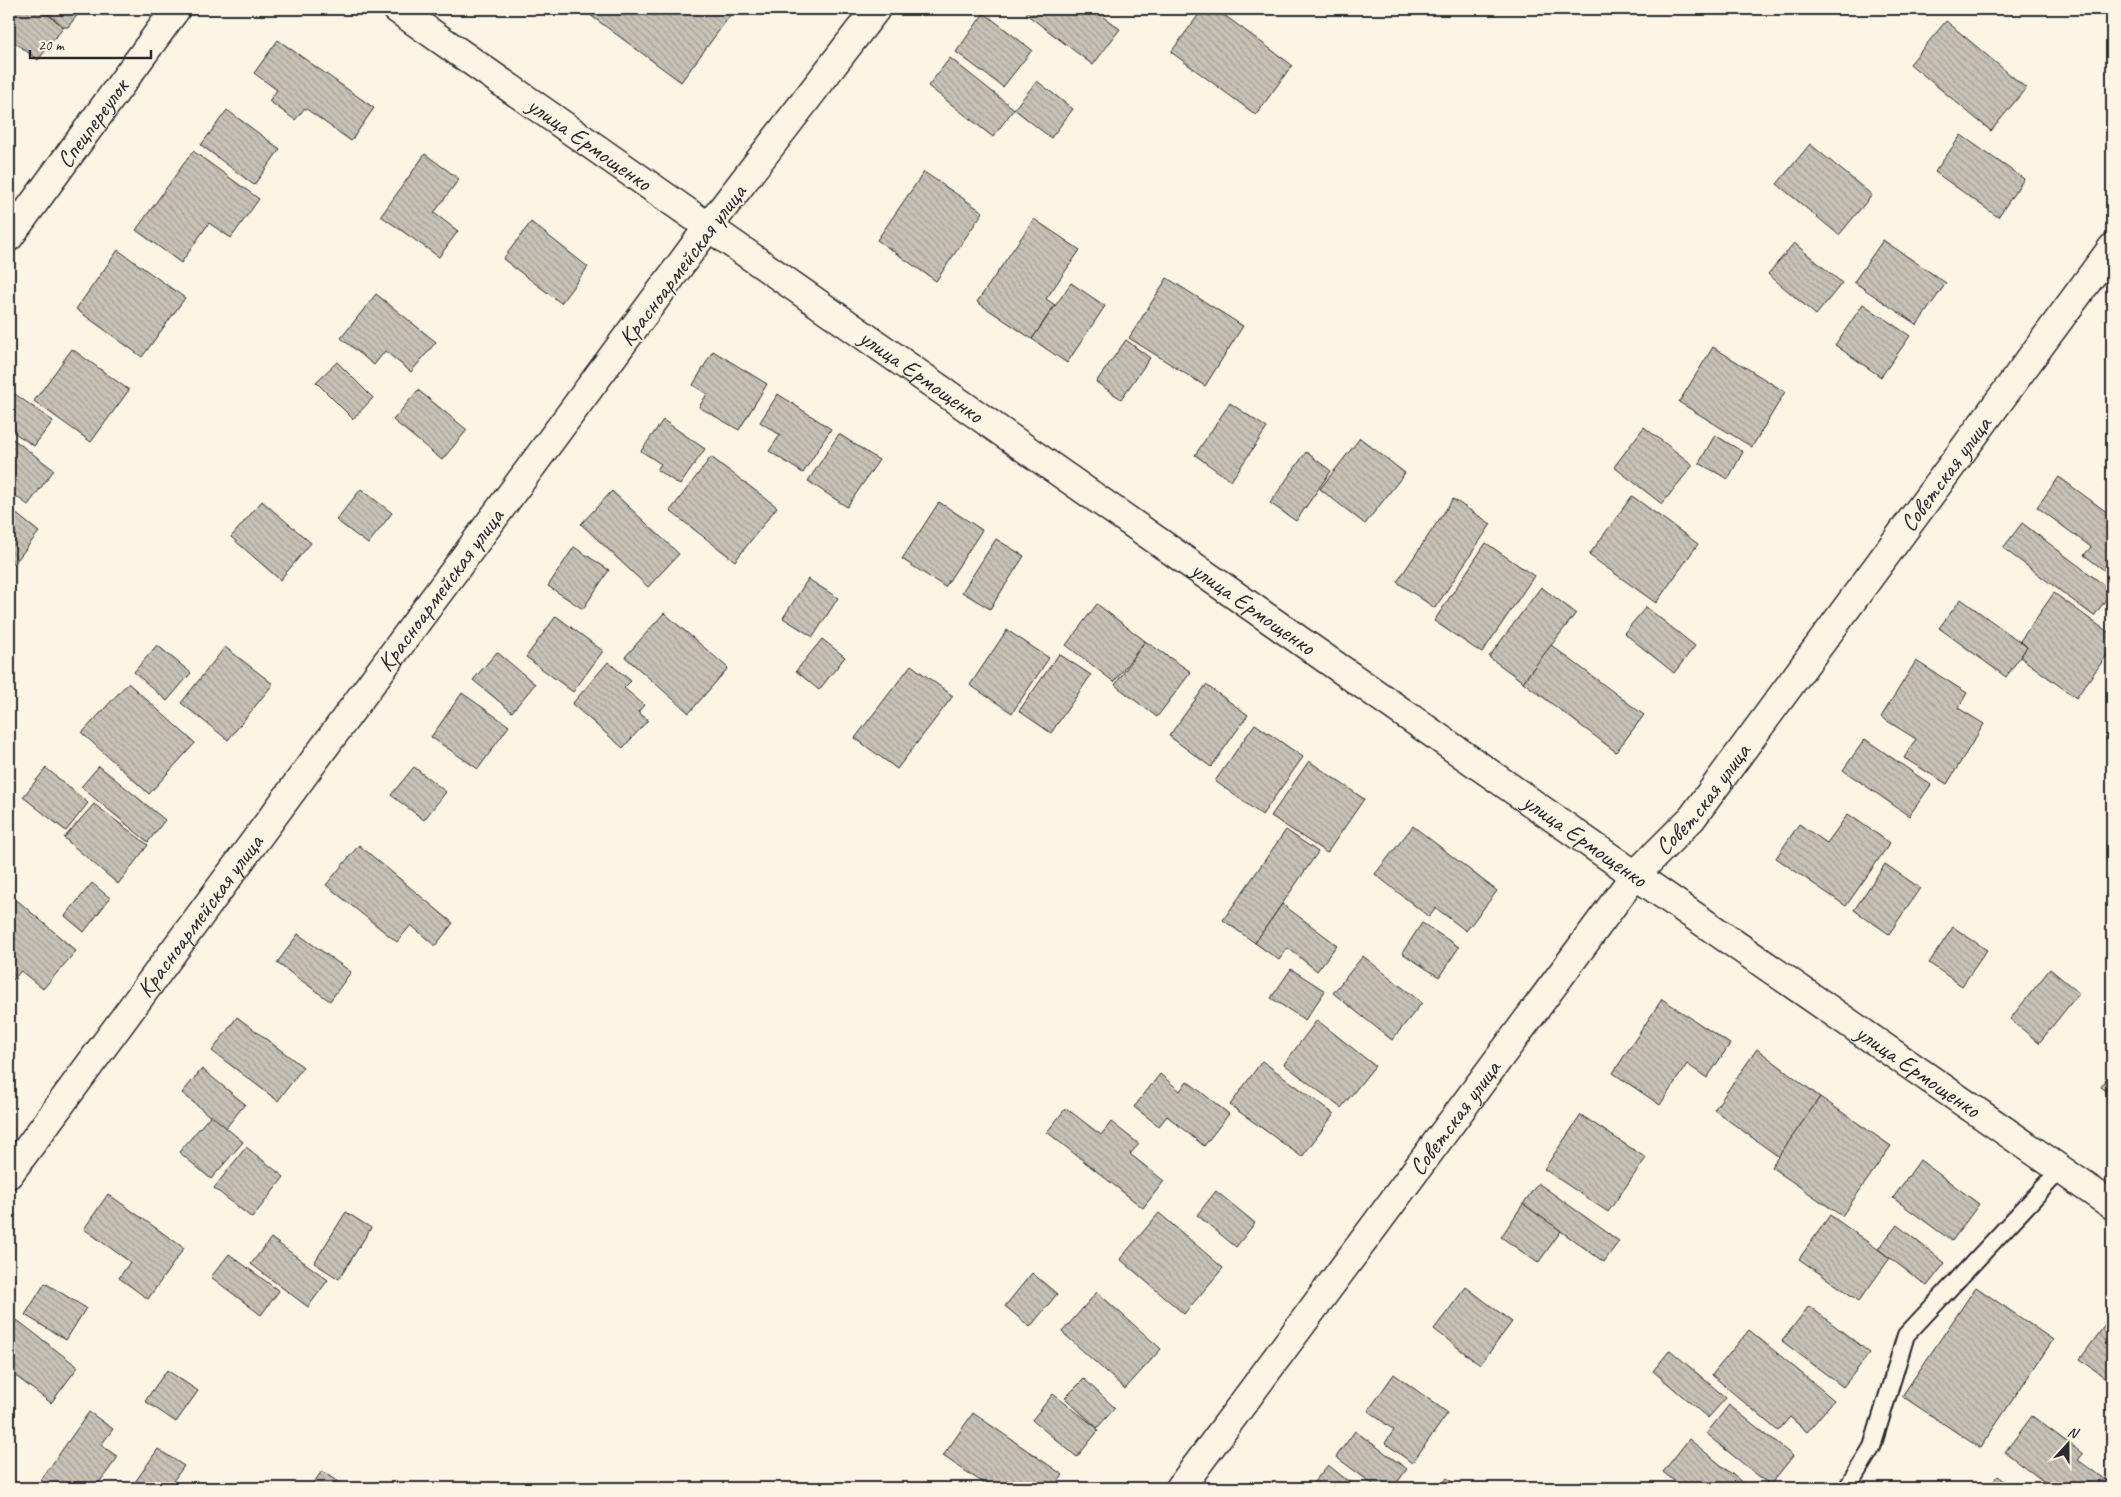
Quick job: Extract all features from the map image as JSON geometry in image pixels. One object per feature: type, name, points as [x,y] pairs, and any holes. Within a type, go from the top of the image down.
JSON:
[{"type":"main road","name":"Спецпереулок","points":[[9,237],[176,9]]},
{"type":"main road","name":"улица Ермощенко","points":[[397,9],[1635,875],[2112,1205]]},
{"type":"main road","name":"Красноармейская улица","points":[[9,1174],[709,226],[876,9]]},
{"type":"main road","name":"Советская улица","points":[[1180,1488],[1635,875],[1692,818],[2112,248]]},
{"type":"lane","points":[[1847,1488],[1872,1447],[1906,1335],[2061,1169]]},
{"type":"building","points":[[9,9],[40,9],[64,27],[38,60],[9,38]]},
{"type":"building","points":[[42,9],[82,9],[68,27],[64,27]]},
{"type":"building","points":[[582,9],[735,9],[681,82]]},
{"type":"building","points":[[1030,9],[1092,9],[1120,29],[1093,65],[1026,14]]},
{"type":"building","points":[[1203,9],[1216,9],[1292,65],[1256,115],[1171,52]]},
{"type":"building","points":[[984,13],[1032,50],[1003,87],[956,52]]},
{"type":"building","points":[[1946,21],[2026,88],[1991,131],[1910,64]]},
{"type":"building","points":[[278,40],[374,108],[351,141],[305,108],[295,120],[269,101],[277,90],[254,73]]},
{"type":"building","points":[[950,58],[1014,109],[993,137],[928,86]]},
{"type":"building","points":[[1037,81],[1073,109],[1051,138],[1014,109]]},
{"type":"building","points":[[227,110],[280,149],[254,185],[201,145]]},
{"type":"building","points":[[1961,135],[2024,179],[1998,217],[1935,172]]},
{"type":"building","points":[[1810,144],[1872,195],[1839,235],[1777,184]]},
{"type":"building","points":[[193,151],[259,199],[231,238],[209,223],[181,263],[136,230]]},
{"type":"building","points":[[425,154],[459,179],[434,213],[458,231],[439,257],[381,216]]},
{"type":"building","points":[[924,172],[983,212],[936,281],[877,240]]},
{"type":"building","points":[[1034,219],[1080,250],[1046,299],[1055,305],[1032,339],[977,302]]},
{"type":"building","points":[[531,222],[588,267],[561,303],[503,259]]},
{"type":"building","points":[[1883,240],[1946,283],[1917,325],[1854,282]]},
{"type":"building","points":[[1794,243],[1842,283],[1816,315],[1768,274]]},
{"type":"building","points":[[118,250],[185,298],[142,357],[76,309]]},
{"type":"building","points":[[1167,278],[1243,326],[1205,386],[1129,338]]},
{"type":"building","points":[[1071,283],[1105,306],[1067,363],[1032,339]]},
{"type":"building","points":[[376,294],[436,342],[411,372],[385,351],[374,365],[341,338]]},
{"type":"building","points":[[1863,304],[1910,336],[1881,377],[1835,345]]},
{"type":"building","points":[[1126,340],[1150,358],[1121,399],[1096,382]]},
{"type":"building","points":[[1713,347],[1785,392],[1752,447],[1679,402]]},
{"type":"building","points":[[72,349],[129,390],[91,442],[34,401]]},
{"type":"building","points":[[713,351],[767,384],[739,430],[699,407],[707,394],[693,385]]},
{"type":"building","points":[[337,362],[373,398],[353,419],[316,382]]},
{"type":"building","points":[[418,390],[467,430],[442,460],[393,420]]},
{"type":"building","points":[[12,392],[53,421],[34,446],[9,429],[9,396]]},
{"type":"building","points":[[778,394],[831,429],[803,473],[769,451],[780,435],[760,422]]},
{"type":"building","points":[[1230,403],[1267,428],[1231,481],[1195,455]]},
{"type":"building","points":[[663,420],[705,449],[680,485],[657,470],[661,464],[641,451]]},
{"type":"building","points":[[1644,427],[1693,465],[1662,504],[1614,467]]},
{"type":"building","points":[[839,434],[879,460],[847,507],[808,481]]},
{"type":"building","points":[[1715,435],[1743,452],[1728,479],[1699,463]]},
{"type":"building","points":[[9,436],[54,470],[28,505],[9,491]]},
{"type":"building","points":[[1360,438],[1405,473],[1365,524],[1320,489]]},
{"type":"building","points":[[1306,452],[1331,471],[1296,521],[1270,503]]},
{"type":"building","points":[[711,457],[777,507],[735,561],[670,511]]},
{"type":"building","points":[[2059,477],[2112,516],[2112,576],[2084,555],[2091,547],[2037,507]]},
{"type":"building","points":[[361,489],[392,513],[368,544],[336,520]]},
{"type":"building","points":[[612,491],[679,554],[648,587],[581,524]]},
{"type":"building","points":[[1632,496],[1698,544],[1656,603],[1589,555]]},
{"type":"building","points":[[1453,499],[1491,524],[1435,608],[1397,582]]},
{"type":"building","points":[[262,501],[311,543],[280,580],[231,537]]},
{"type":"building","points":[[939,502],[982,530],[945,587],[902,559]]},
{"type":"building","points":[[9,508],[39,532],[14,564],[9,560]]},
{"type":"building","points":[[2022,523],[2112,591],[2094,616],[2003,548]]},
{"type":"building","points":[[996,539],[1024,556],[990,609],[962,592]]},
{"type":"building","points":[[1486,543],[1534,576],[1482,653],[1434,621]]},
{"type":"building","points":[[574,547],[609,570],[583,609],[548,586]]},
{"type":"building","points":[[808,579],[838,598],[813,637],[783,618]]},
{"type":"building","points":[[1541,587],[1576,613],[1523,682],[1489,657]]},
{"type":"building","points":[[2054,593],[2112,635],[2112,648],[2076,698],[2020,657],[2027,647],[2020,641]]},
{"type":"building","points":[[1961,599],[2027,647],[2006,677],[1939,628]]},
{"type":"building","points":[[1097,604],[1145,641],[1114,682],[1066,645]]},
{"type":"building","points":[[1646,607],[1695,646],[1674,673],[1624,633]]},
{"type":"building","points":[[664,613],[728,668],[689,713],[625,657]]},
{"type":"building","points":[[556,616],[603,651],[573,692],[526,657]]},
{"type":"building","points":[[1007,630],[1049,658],[1012,713],[970,685]]},
{"type":"building","points":[[822,639],[845,657],[819,690],[796,671]]},
{"type":"building","points":[[1145,641],[1191,672],[1157,717],[1115,685]]},
{"type":"building","points":[[157,645],[191,673],[167,701],[134,672]]},
{"type":"building","points":[[1551,645],[1644,715],[1616,752],[1523,682]]},
{"type":"building","points":[[225,647],[273,684],[228,740],[181,703]]},
{"type":"building","points":[[497,652],[535,684],[512,712],[473,680]]},
{"type":"building","points":[[1059,654],[1091,675],[1051,733],[1019,711]]},
{"type":"building","points":[[1916,661],[1967,693],[1958,708],[1984,724],[1947,784],[1904,758],[1916,739],[1881,717]]},
{"type":"building","points":[[608,662],[631,681],[624,688],[644,705],[638,712],[648,720],[623,748],[572,704]]},
{"type":"building","points":[[911,665],[953,696],[897,769],[855,738]]},
{"type":"building","points":[[128,683],[195,743],[149,794],[82,733]]},
{"type":"building","points":[[1206,685],[1248,715],[1211,767],[1169,736]]},
{"type":"building","points":[[462,693],[509,726],[478,769],[431,737]]},
{"type":"building","points":[[1255,724],[1303,757],[1262,815],[1215,781]]},
{"type":"building","points":[[1865,739],[1931,785],[1909,816],[1843,770]]},
{"type":"building","points":[[1309,761],[1364,799],[1327,853],[1271,816]]},
{"type":"building","points":[[99,766],[165,820],[148,842],[81,787]]},
{"type":"building","points":[[414,767],[446,792],[424,820],[391,795]]},
{"type":"building","points":[[46,768],[88,803],[66,831],[23,797]]},
{"type":"building","points":[[94,804],[148,845],[118,884],[64,838]]},
{"type":"building","points":[[1848,814],[1890,843],[1846,906],[1776,858],[1799,824],[1827,843]]},
{"type":"building","points":[[1413,826],[1497,891],[1466,931],[1436,908],[1429,917],[1375,874]]},
{"type":"building","points":[[1286,830],[1318,852],[1255,943],[1223,920]]},
{"type":"building","points":[[359,845],[453,923],[435,946],[411,925],[397,942],[326,885]]},
{"type":"building","points":[[1885,864],[1920,888],[1889,934],[1854,910]]},
{"type":"building","points":[[92,883],[110,898],[84,932],[65,916]]},
{"type":"building","points":[[10,894],[76,951],[43,989],[21,971],[11,982],[9,980]]},
{"type":"building","points":[[1282,904],[1337,945],[1317,971],[1288,948],[1279,960],[1255,943]]},
{"type":"building","points":[[1422,923],[1459,947],[1439,977],[1402,953]]},
{"type":"building","points":[[1953,927],[1987,950],[1962,986],[1929,963]]},
{"type":"building","points":[[298,934],[351,972],[330,1001],[277,963]]},
{"type":"building","points":[[1363,956],[1422,1003],[1392,1040],[1333,993]]},
{"type":"building","points":[[1291,969],[1325,991],[1305,1020],[1271,998]]},
{"type":"building","points":[[2050,969],[2079,993],[2039,1043],[2010,1019]]},
{"type":"building","points":[[1662,999],[1730,1044],[1707,1078],[1687,1064],[1660,1105],[1613,1073]]},
{"type":"building","points":[[237,1017],[303,1067],[278,1101],[212,1051]]},
{"type":"building","points":[[1317,1020],[1375,1066],[1341,1108],[1284,1064]]},
{"type":"building","points":[[1757,1049],[1820,1097],[1779,1157],[1714,1110]]},
{"type":"building","points":[[1262,1061],[1334,1114],[1302,1157],[1230,1105]]},
{"type":"building","points":[[202,1069],[245,1104],[225,1129],[182,1093]]},
{"type":"building","points":[[2112,1072],[2112,1095],[2101,1087]]},
{"type":"building","points":[[1160,1074],[1180,1091],[1187,1081],[1229,1114],[1204,1146],[1167,1116],[1159,1126],[1134,1107]]},
{"type":"building","points":[[1820,1097],[1891,1146],[1842,1216],[1771,1167]]},
{"type":"building","points":[[1066,1108],[1101,1135],[1111,1122],[1139,1144],[1130,1154],[1164,1181],[1143,1208],[1047,1132]]},
{"type":"building","points":[[211,1115],[243,1142],[211,1179],[179,1152]]},
{"type":"building","points":[[1581,1115],[1646,1158],[1608,1212],[1544,1169]]},
{"type":"building","points":[[246,1147],[284,1177],[252,1218],[214,1188]]},
{"type":"building","points":[[1920,1160],[1979,1204],[1952,1241],[1893,1198]]},
{"type":"building","points":[[1538,1183],[1619,1241],[1604,1262],[1523,1204]]},
{"type":"building","points":[[1216,1191],[1255,1223],[1236,1247],[1197,1215]]},
{"type":"building","points":[[108,1194],[184,1248],[148,1299],[119,1278],[130,1262],[84,1229]]},
{"type":"building","points":[[1523,1204],[1561,1231],[1538,1263],[1501,1237]]},
{"type":"building","points":[[346,1212],[371,1228],[339,1279],[314,1263]]},
{"type":"building","points":[[1159,1213],[1223,1268],[1184,1314],[1120,1259]]},
{"type":"building","points":[[1830,1215],[1890,1258],[1859,1301],[1799,1259]]},
{"type":"building","points":[[1897,1225],[1945,1263],[1927,1286],[1878,1249]]},
{"type":"building","points":[[271,1238],[328,1280],[308,1307],[251,1264]]},
{"type":"building","points":[[229,1254],[279,1291],[261,1315],[211,1277]]},
{"type":"building","points":[[1032,1273],[1057,1294],[1030,1327],[1005,1306]]},
{"type":"building","points":[[45,1283],[86,1308],[66,1340],[25,1315]]},
{"type":"building","points":[[1466,1287],[1512,1322],[1480,1365],[1434,1329]]},
{"type":"building","points":[[1976,1287],[2053,1340],[1980,1448],[1902,1396]]},
{"type":"building","points":[[1097,1292],[1161,1349],[1125,1389],[1062,1332]]},
{"type":"building","points":[[1809,1306],[1870,1353],[1843,1387],[1782,1341]]},
{"type":"building","points":[[2112,1318],[2112,1383],[2080,1359]]},
{"type":"building","points":[[17,1320],[78,1367],[51,1403],[9,1371],[9,1331]]},
{"type":"building","points":[[1749,1330],[1834,1400],[1807,1432],[1790,1417],[1778,1431],[1712,1375]]},
{"type":"building","points":[[1670,1350],[1726,1398],[1708,1418],[1653,1371]]},
{"type":"building","points":[[167,1370],[198,1391],[176,1422],[145,1401]]},
{"type":"building","points":[[1394,1374],[1448,1413],[1412,1463],[1385,1443],[1394,1430],[1368,1411]]},
{"type":"building","points":[[1084,1379],[1115,1408],[1097,1428],[1065,1398]]},
{"type":"building","points":[[1053,1394],[1097,1428],[1098,1431],[1077,1457],[1032,1420]]},
{"type":"building","points":[[1729,1405],[1793,1456],[1770,1485],[1706,1434]]},
{"type":"building","points":[[89,1412],[113,1429],[101,1445],[118,1457],[95,1488],[52,1488],[41,1480]]},
{"type":"building","points":[[973,1413],[1063,1475],[1054,1488],[991,1488],[943,1456]]},
{"type":"building","points":[[2032,1416],[2083,1454],[2078,1460],[2112,1485],[2112,1488],[2038,1488],[2043,1481],[2005,1452]]},
{"type":"building","points":[[1355,1431],[1407,1469],[1393,1488],[1378,1488],[1336,1457]]},
{"type":"building","points":[[1689,1439],[1749,1488],[1683,1488],[1663,1472]]},
{"type":"building","points":[[158,1449],[184,1466],[168,1488],[131,1488]]},
{"type":"building","points":[[1328,1465],[1357,1488],[1309,1488]]},
{"type":"building","points":[[322,1471],[347,1488],[310,1488]]},
{"type":"building","points":[[1997,1476],[2013,1488],[1987,1488]]},
{"type":"building","points":[[1447,1478],[1460,1488],[1439,1488]]}]
